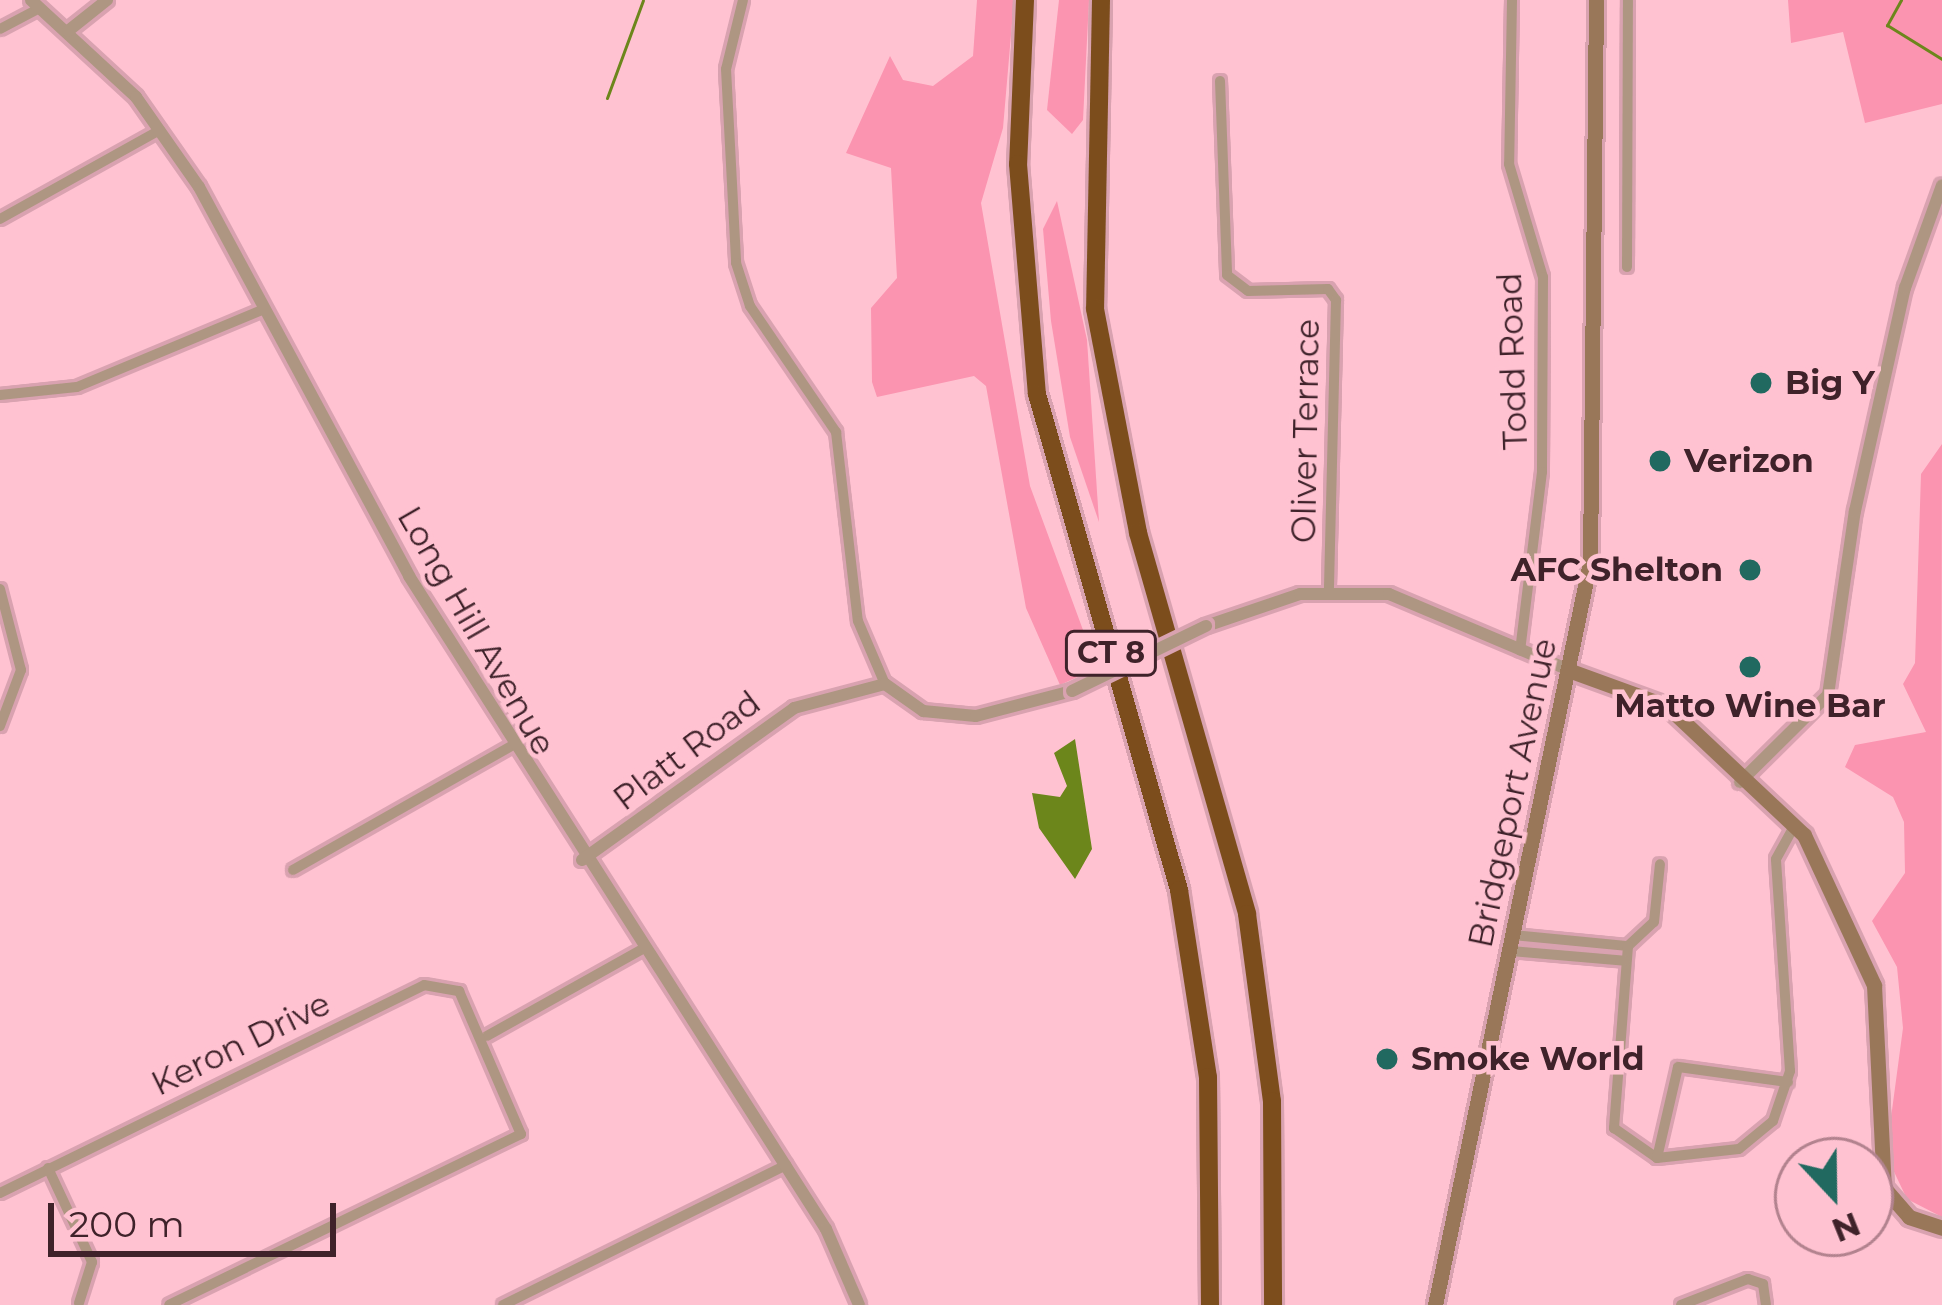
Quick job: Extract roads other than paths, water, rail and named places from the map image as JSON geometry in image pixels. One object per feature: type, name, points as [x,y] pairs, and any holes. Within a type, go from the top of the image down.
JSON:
[{"type":"highway","name":"CT 8","points":[[1025,0],[1018,164],[1037,394],[1179,890],[1208,1077],[1210,1305]]},
{"type":"highway","name":"CT 8","points":[[1101,0],[1095,309],[1138,533],[1247,914],[1272,1101],[1273,1305]]},
{"type":"main road","name":"Bridgeport Avenue","points":[[1436,1305],[1571,671],[1597,477],[1596,0]]},
{"type":"main road","points":[[1571,671],[1667,706],[1739,783],[1800,830],[1874,985],[1884,1188],[1909,1217],[1942,1228]]},
{"type":"street","points":[[68,31],[107,0]]},
{"type":"street","points":[[743,0],[726,69],[736,262],[749,307],[840,445],[858,621],[885,684],[912,706],[951,716],[1072,692],[1205,626],[1329,591],[1389,594],[1571,671]]},
{"type":"street","name":"Todd Road","points":[[1511,0],[1504,121],[1543,298],[1542,472],[1520,651]]},
{"type":"street","points":[[1627,267],[1628,0]]},
{"type":"street","points":[[0,29],[34,4]]},
{"type":"street","name":"Long Hill Avenue","points":[[34,4],[68,31],[160,130],[511,746],[581,860],[786,1165],[859,1305]]},
{"type":"street","name":"Oliver Terrace","points":[[1220,81],[1227,275],[1248,291],[1328,289],[1336,300],[1329,591]]},
{"type":"street","points":[[0,219],[160,130]]},
{"type":"street","points":[[1739,783],[1828,695],[1860,488],[1905,288],[1942,185]]},
{"type":"street","points":[[0,395],[77,387],[262,310]]},
{"type":"street","points":[[0,589],[21,670],[0,726]]},
{"type":"street","name":"Platt Road","points":[[581,860],[686,793],[770,718],[885,684]]},
{"type":"street","points":[[293,870],[511,746]]},
{"type":"street","points":[[1660,864],[1654,922],[1628,946],[1612,1117],[1626,1144],[1657,1158],[1739,1149],[1773,1120],[1788,1082],[1779,850],[1800,830]]},
{"type":"street","points":[[1511,943],[1628,946]]},
{"type":"street","points":[[1511,943],[1626,961]]},
{"type":"street","points":[[169,1305],[521,1134],[486,1062],[487,1036],[641,950]]},
{"type":"street","name":"Keron Drive","points":[[0,1193],[424,985],[459,991],[487,1036]]},
{"type":"street","points":[[1657,1158],[1678,1067],[1788,1082]]},
{"type":"street","points":[[503,1305],[786,1165]]},
{"type":"street","points":[[49,1168],[92,1262],[79,1303]]},
{"type":"street","points":[[1681,1305],[1748,1279],[1762,1284],[1766,1305]]},
{"type":"waterway","points":[[607,98],[643,0]]},
{"type":"waterway","points":[[1901,0],[1887,25],[1942,59]]},
{"type":"place","name":"Big Y","points":[[1761,383]]},
{"type":"place","name":"Verizon","points":[[1660,461]]},
{"type":"place","name":"AFC Shelton","points":[[1750,570]]},
{"type":"place","name":"Matto Wine Bar","points":[[1750,667]]},
{"type":"place","name":"Smoke World","points":[[1387,1059]]}]
